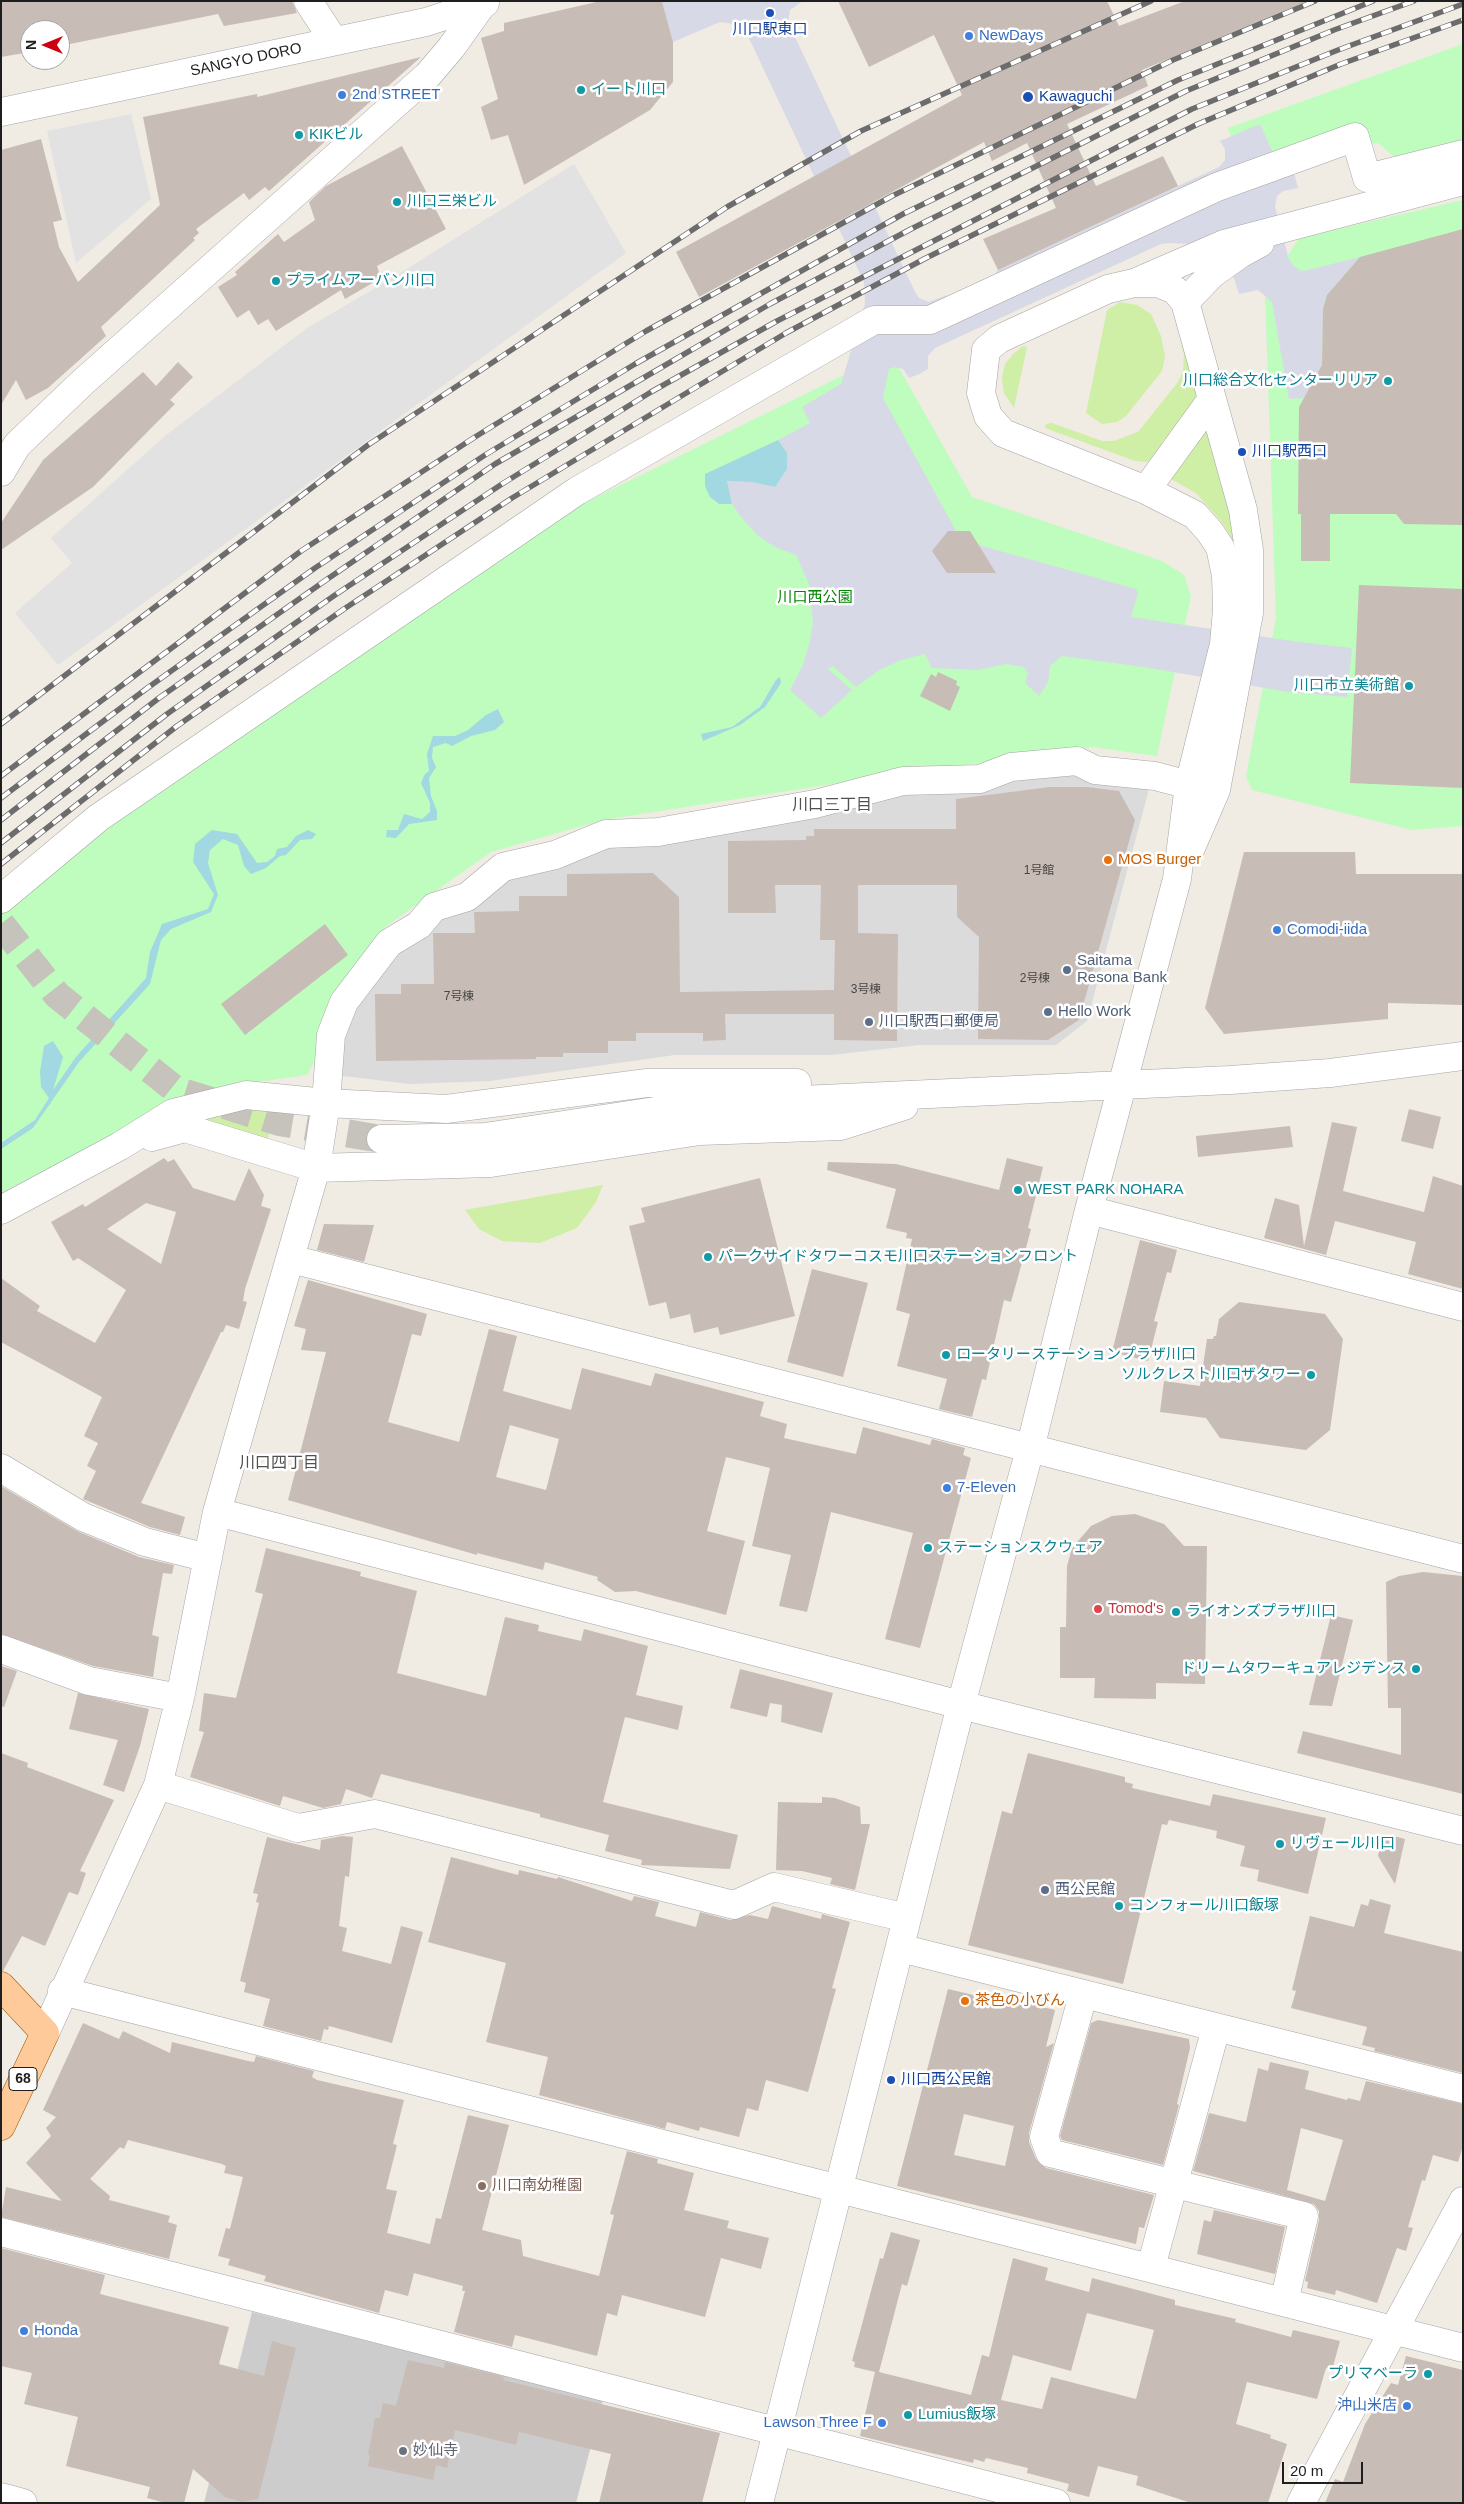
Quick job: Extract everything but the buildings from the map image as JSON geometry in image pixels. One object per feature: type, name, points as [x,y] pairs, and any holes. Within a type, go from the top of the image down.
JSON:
[{"type":"main road","points":[[1,1986],[45,2032]]},
{"type":"main road","name":"68","points":[[1,2126],[45,2032]]},
{"type":"street","points":[[308,1],[334,41]]},
{"type":"street","points":[[1,472],[17,445],[83,382],[428,75],[485,4]]},
{"type":"street","name":"SANGYO DORO","points":[[1,112],[426,22],[485,4]]},
{"type":"street","points":[[1,899],[98,818],[577,491],[874,320],[930,320],[1217,188],[1355,137],[1367,178],[1463,154]]},
{"type":"street","points":[[759,2503],[960,1706],[1030,1449],[1088,1210],[1123,1087],[1177,879],[1190,785],[1224,644],[1227,610],[1226,575],[1220,547],[1210,532],[1195,515],[1146,490],[1003,433],[988,416],[981,393],[986,350],[999,339],[1108,289],[1134,282],[1224,244],[1463,181]]},
{"type":"street","points":[[1184,302],[1212,274],[1240,254],[1269,239],[1310,222]]},
{"type":"street","points":[[1134,282],[1158,282],[1175,290],[1184,302],[1243,510],[1249,550],[1249,613],[1216,790],[1177,879]]},
{"type":"street","points":[[1146,490],[1212,399]]},
{"type":"street","points":[[45,2032],[62,1991],[158,1785],[180,1698],[217,1512],[316,1168],[326,1103],[330,1035],[344,1002],[389,943],[419,925],[434,907],[467,898],[503,867],[555,855],[606,834],[658,832],[815,804],[903,781],[980,779],[1011,767],[1077,761],[1095,770],[1155,776],[1190,785]]},
{"type":"street","points":[[381,1139],[485,1137],[694,1105],[1123,1087],[1330,1072],[1463,1056]]},
{"type":"street","points":[[1,1210],[120,1146],[173,1113],[246,1095],[326,1103],[446,1109],[657,1083],[879,1081],[936,1095]]},
{"type":"street","points":[[120,1146],[186,1128],[316,1168],[490,1163],[700,1130],[841,1126],[936,1095]]},
{"type":"street","points":[[1088,1210],[1463,1307]]},
{"type":"street","points":[[291,1259],[1463,1559]]},
{"type":"street","points":[[1,1468],[83,1517],[145,1542],[208,1558]]},
{"type":"street","points":[[217,1512],[960,1706],[1463,1831]]},
{"type":"street","points":[[1,1649],[88,1681],[180,1698]]},
{"type":"street","points":[[158,1785],[298,1828],[375,1814],[734,1905],[774,1887],[907,1918]]},
{"type":"street","points":[[900,1948],[1463,2089]]},
{"type":"street","points":[[62,1991],[1463,2348]]},
{"type":"street","points":[[1083,1995],[1044,2137],[1050,2153],[1174,2182],[1304,2216],[1284,2302]]},
{"type":"street","points":[[1151,2267],[1216,2028]]},
{"type":"street","points":[[1300,2503],[1463,2201]]},
{"type":"street","points":[[1,2232],[1056,2503]]},
{"type":"street","points":[[1,2497],[23,2503]]},
{"type":"shaded area","points":[[662,1],[803,1],[790,10],[788,22],[915,292],[919,298],[929,302],[947,295],[950,303],[984,289],[998,270],[1219,167],[1225,160],[1225,149],[1220,141],[1260,124],[1276,160],[1292,166],[1298,188],[1283,191],[1277,196],[1275,207],[1289,260],[1301,271],[1360,257],[1327,295],[1323,309],[1322,365],[1305,398],[1289,399],[1272,302],[1258,290],[1239,294],[1234,278],[1222,262],[1189,244],[1169,243],[1161,244],[935,348],[928,356],[928,369],[919,374],[909,378],[903,369],[895,367],[889,369],[883,398],[961,540],[1136,589],[1138,593],[1131,617],[1352,648],[1347,697],[1288,692],[1144,667],[1062,656],[1050,666],[1048,682],[1039,696],[1025,683],[1028,674],[1024,667],[1006,664],[978,670],[932,668],[925,654],[901,660],[879,670],[856,687],[833,666],[828,669],[852,690],[821,718],[790,690],[803,665],[810,641],[813,622],[809,584],[796,555],[775,547],[757,535],[742,518],[732,504],[727,481],[752,482],[775,487],[787,469],[787,453],[778,440],[810,423],[802,407],[841,384],[865,304],[864,282],[747,34],[739,25],[720,22],[673,42]]},
{"type":"shaded area","points":[[131,114],[151,199],[76,263],[47,131]]},
{"type":"shaded area","points":[[574,164],[626,253],[58,665],[15,613],[72,563],[51,538],[165,436],[307,328],[389,280]]},
{"type":"shaded area","points":[[1072,771],[1149,789],[1087,1021],[1056,1045],[919,1045],[831,1055],[675,1055],[490,1081],[409,1084],[336,1075],[342,1030],[357,994],[440,913],[502,878],[611,841],[923,790]]},
{"type":"shaded area","name":"妙仙寺","points":[[252,2312],[603,2400],[576,2503],[204,2503]]},
{"type":"green space","points":[[1463,44],[1463,143],[1398,160],[1378,143],[1240,161],[1228,128]]},
{"type":"green space","points":[[1463,200],[1463,826],[1412,830],[1252,790],[1246,776],[1276,618],[1265,292],[1299,238]]},
{"type":"green space","points":[[1120,302],[1137,305],[1151,314],[1161,336],[1165,357],[1162,371],[1126,416],[1117,422],[1102,424],[1086,413],[1107,310]]},
{"type":"green space","points":[[1177,324],[1198,392],[1196,401],[1157,458],[1146,462],[1135,461],[1045,428],[1046,424],[1052,423],[1102,441],[1114,441],[1138,432],[1178,382],[1183,371],[1184,355]]},
{"type":"green space","points":[[1023,346],[1027,347],[1014,408],[1004,393],[1002,378],[1005,364]]},
{"type":"green space","name":"川口西公園","points":[[890,352],[972,497],[1162,561],[1184,575],[1191,596],[1157,756],[1091,747],[858,780],[603,820],[491,852],[385,927],[307,1075],[200,1090],[1,1193],[1,910],[96,828],[534,528]]},
{"type":"green space","points":[[1207,419],[1240,542],[1244,573],[1230,535],[1221,521],[1196,493],[1171,479]]},
{"type":"green space","points":[[246,1109],[275,1109],[267,1142],[200,1121],[204,1113]]},
{"type":"green space","points":[[603,1185],[596,1202],[577,1228],[540,1243],[502,1241],[479,1229],[465,1210]]},
{"type":"water","points":[[778,440],[787,453],[787,469],[775,487],[752,482],[727,481],[732,504],[719,504],[710,497],[705,486],[705,474]]},
{"type":"water","points":[[780,677],[781,683],[765,707],[740,725],[703,741],[701,734],[732,727],[760,707],[776,680]]},
{"type":"water","points":[[498,709],[504,722],[495,730],[471,736],[452,746],[446,743],[433,747],[432,758],[436,767],[429,778],[431,796],[437,811],[437,820],[409,824],[396,838],[386,837],[387,830],[398,830],[404,814],[422,819],[430,812],[430,803],[421,783],[425,774],[429,771],[427,754],[433,736],[455,736],[468,730],[486,715]]},
{"type":"water","points":[[212,830],[237,834],[257,863],[267,862],[275,856],[277,849],[287,847],[296,836],[308,830],[316,834],[312,839],[300,840],[286,855],[280,856],[266,868],[251,874],[244,866],[238,845],[223,839],[210,850],[208,863],[218,895],[211,912],[171,929],[161,940],[150,984],[79,1062],[33,1128],[1,1149],[1,1143],[35,1120],[49,1098],[41,1087],[40,1072],[44,1046],[53,1041],[63,1057],[53,1090],[76,1057],[146,978],[150,952],[162,924],[208,909],[214,894],[193,862],[195,844]]},
{"type":"tunnel","points":[[1,924],[57,995],[176,1090],[279,1122],[381,1139]]},
{"type":"railway","points":[[1,724],[368,445],[727,207],[861,131],[1151,1]]},
{"type":"railway","points":[[1,776],[301,551],[475,437],[646,331],[892,196],[1173,60],[1315,1]]},
{"type":"railway","points":[[1,798],[146,689],[315,568],[485,455],[635,364],[903,214],[1178,80],[1373,1]]},
{"type":"railway","points":[[1,820],[159,698],[495,464],[770,304],[911,229],[1186,91],[1334,30],[1414,1]]},
{"type":"railway","points":[[1,843],[167,714],[335,595],[502,484],[651,392],[777,321],[1192,109],[1338,50],[1463,4]]},
{"type":"railway","points":[[1,864],[177,726],[344,609],[512,498],[786,333],[926,258],[1198,124],[1341,64],[1463,20]]},
{"type":"place","name":"川口駅東口","points":[[770,13]]},
{"type":"place","name":"NewDays","points":[[969,36]]},
{"type":"place","name":"イート川口","points":[[581,90]]},
{"type":"place","name":"2nd STREET","points":[[342,95]]},
{"type":"place","name":"Kawaguchi","points":[[1028,97]]},
{"type":"place","name":"KIKビル","points":[[299,135]]},
{"type":"place","name":"川口三栄ビル","points":[[397,202]]},
{"type":"place","name":"プライムアーバン川口","points":[[276,281]]},
{"type":"place","name":"川口総合文化センターリリア","points":[[1388,381]]},
{"type":"place","name":"川口駅西口","points":[[1242,452]]},
{"type":"place","name":"川口市立美術館","points":[[1409,686]]},
{"type":"place","name":"MOS Burger","points":[[1108,860]]},
{"type":"place","name":"Comodi-iida","points":[[1277,930]]},
{"type":"place","name":"Saitama Resona Bank","points":[[1067,970]]},
{"type":"place","name":"Hello Work","points":[[1048,1012]]},
{"type":"place","name":"川口駅西口郵便局","points":[[869,1022]]},
{"type":"place","name":"WEST PARK NOHARA","points":[[1018,1190]]},
{"type":"place","name":"パークサイドタワーコスモ川口ステーションフロント","points":[[708,1257]]},
{"type":"place","name":"ロータリーステーションプラザ川口","points":[[946,1355]]},
{"type":"place","name":"ソルクレスト川口ザタワー","points":[[1311,1375]]},
{"type":"place","name":"7-Eleven","points":[[947,1488]]},
{"type":"place","name":"ステーションスクウェア","points":[[928,1548]]},
{"type":"place","name":"Tomod's","points":[[1098,1609]]},
{"type":"place","name":"ライオンズプラザ川口","points":[[1176,1612]]},
{"type":"place","name":"ドリームタワーキュアレジデンス","points":[[1416,1669]]},
{"type":"place","name":"リヴェール川口","points":[[1280,1844]]},
{"type":"place","name":"西公民館","points":[[1045,1890]]},
{"type":"place","name":"コンフォール川口飯塚","points":[[1119,1906]]},
{"type":"place","name":"茶色の小びん","points":[[965,2001]]},
{"type":"place","name":"川口西公民館","points":[[891,2080]]},
{"type":"place","name":"川口南幼稚園","points":[[482,2186]]},
{"type":"place","name":"Honda","points":[[24,2331]]},
{"type":"place","name":"プリマベーラ","points":[[1428,2374]]},
{"type":"place","name":"沖山米店","points":[[1407,2406]]},
{"type":"place","name":"Lumius飯塚","points":[[908,2415]]},
{"type":"place","name":"Lawson Three F","points":[[882,2423]]},
{"type":"place","name":"妙仙寺","points":[[403,2451]]},
{"type":"district","name":"川口三丁目","points":[[832,806]]},
{"type":"district","name":"川口四丁目","points":[[279,1464]]}]
